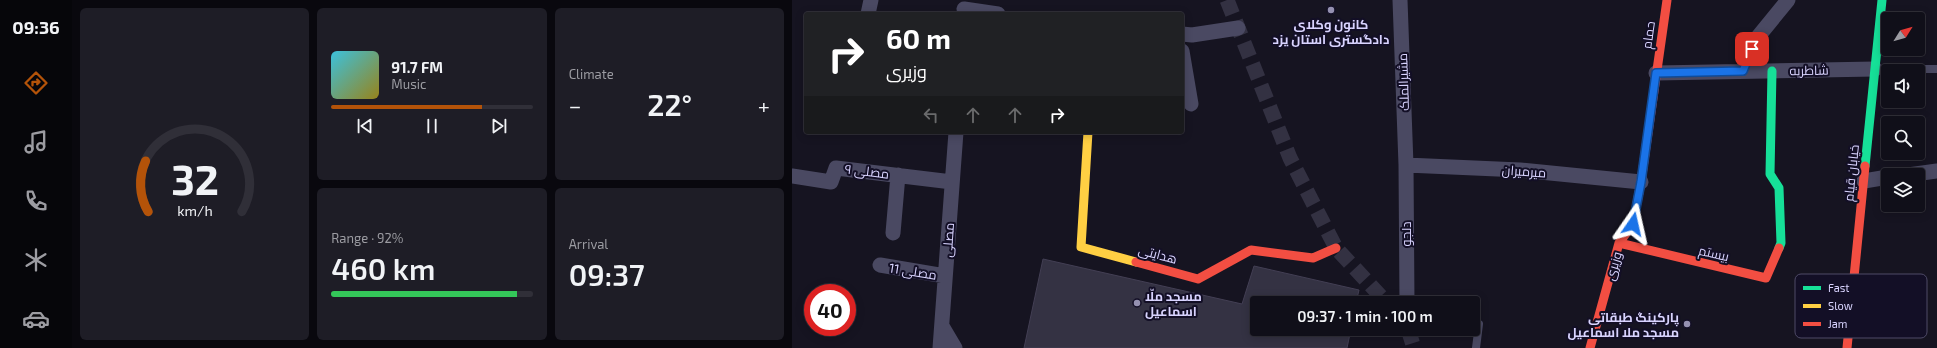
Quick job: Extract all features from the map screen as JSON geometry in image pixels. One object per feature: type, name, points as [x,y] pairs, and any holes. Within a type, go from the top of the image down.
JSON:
[{"type":"street","points":[[868,12],[871,0]]},
{"type":"street","name":"مشیرالملک","points":[[1400,0],[1406,165]]},
{"type":"street","name":"حمام","points":[[1656,73],[1667,0]]},
{"type":"street","points":[[1656,73],[1743,71],[1757,38],[1788,0]]},
{"type":"street","name":"خیابان قیام","points":[[1855,274],[1882,0]]},
{"type":"street","points":[[964,8],[987,12]]},
{"type":"street","points":[[1184,34],[1192,35],[1238,28]]},
{"type":"street","points":[[1184,63],[1191,104]]},
{"type":"street","name":"شاطریه","points":[[1743,71],[1875,69]]},
{"type":"street","name":"بیستم","points":[[1619,243],[1766,278],[1781,243],[1779,188],[1770,174],[1772,71]]},
{"type":"street","name":"وزیری","points":[[1590,348],[1619,243],[1633,224],[1641,182],[1656,73]]},
{"type":"street","name":"مصلی","points":[[940,348],[956,134]]},
{"type":"street","name":"هدایتی","points":[[1088,134],[1081,247],[1198,279],[1251,250],[1313,258],[1336,248]]},
{"type":"street","name":"میرمیران","points":[[1406,165],[1520,170],[1641,182]]},
{"type":"street","name":"دلجو","points":[[1406,165],[1407,296]]},
{"type":"street","name":"مصلی ۹","points":[[792,176],[831,182],[836,168],[952,182]]},
{"type":"street","points":[[1925,173],[1937,171]]},
{"type":"street","points":[[892,233],[898,175]]},
{"type":"street","points":[[1864,181],[1881,179]]},
{"type":"street","name":"مصلی 11","points":[[880,265],[945,276]]},
{"type":"street","points":[[942,326],[955,348]]},
{"type":"street","name":"خیابان قیام","points":[[1847,348],[1848,338]]},
{"type":"lane","points":[[1875,69],[1937,69]]},
{"type":"lane","points":[[1476,348],[1478,336]]},
{"type":"building","name":"مسجد ملّا اسماعیل","points":[[1043,259],[1242,304],[1254,266],[1359,290],[1358,296],[1250,296],[1250,336],[1350,336],[1347,348],[1024,348]]},
{"type":"tunnel","points":[[1227,0],[1290,158],[1336,248],[1381,296]]},
{"type":"tunnel","points":[[1410,336],[1414,348]]},
{"type":"traffic: fast","points":[[1865,166],[1882,0]]},
{"type":"traffic: fast","points":[[1772,71],[1770,174],[1779,188],[1781,243],[1779,248]]},
{"type":"traffic: slow","points":[[1088,134],[1081,247],[1136,262]]},
{"type":"traffic: jam","points":[[1590,348],[1619,243],[1633,224],[1641,182],[1667,0]]},
{"type":"traffic: jam","points":[[1854,274],[1865,166]]},
{"type":"traffic: jam","points":[[1619,243],[1766,278],[1779,248]]},
{"type":"traffic: jam","points":[[1136,262],[1198,279],[1251,250],[1313,258],[1336,248]]},
{"type":"traffic: jam","points":[[1847,348],[1848,338]]},
{"type":"place","name":"کانون وکلای دادگستری استان یزد","points":[[1331,10]]},
{"type":"place","name":"مسجد ملّا اسماعیل","points":[[1137,303]]},
{"type":"place","name":"پارکینگ طبقاتی مسجد ملا اسماعیل","points":[[1687,324]]},
{"type":"route","points":[[1633,224],[1641,182],[1656,73],[1743,71],[1752,49]]}]
